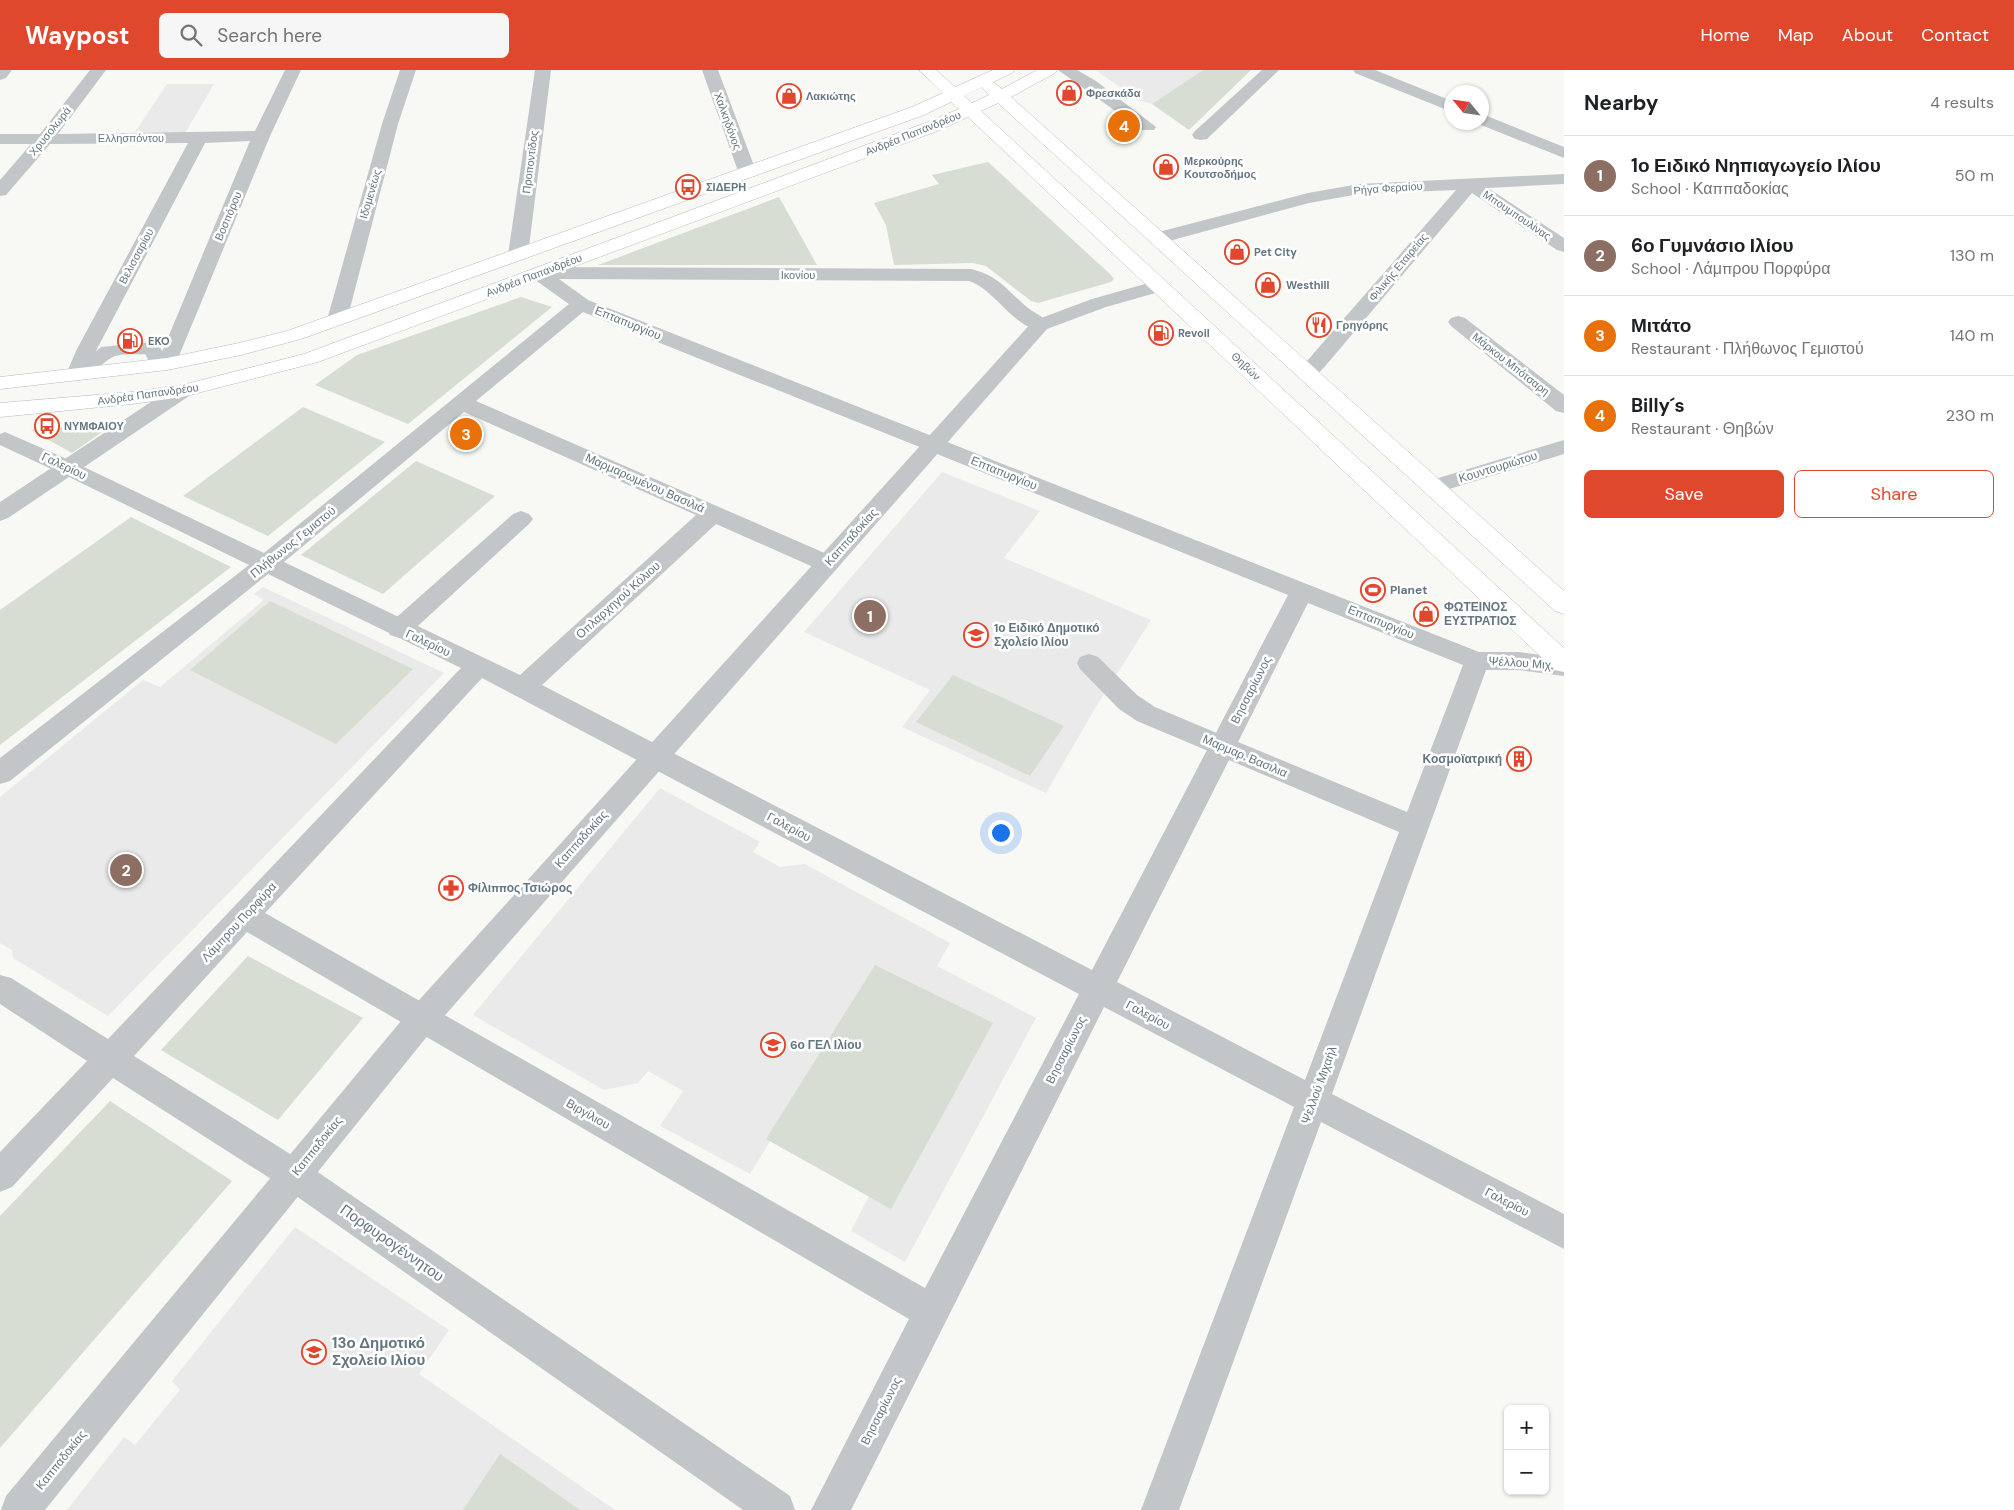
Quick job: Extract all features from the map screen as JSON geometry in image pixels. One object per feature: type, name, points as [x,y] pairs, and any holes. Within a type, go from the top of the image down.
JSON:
[{"type":"main road","name":"Θηβών","points":[[927,70],[1564,663]]},
{"type":"main road","points":[[971,70],[1564,605]]},
{"type":"main road","name":"Ανδρέα Παπανδρέου","points":[[0,383],[164,364],[294,335],[918,111],[984,82],[1006,70]]},
{"type":"main road","name":"Ανδρέα Παπανδρέου","points":[[0,410],[182,391],[311,358],[925,130],[1001,96],[1048,70]]},
{"type":"street","points":[[0,75],[4,70]]},
{"type":"street","name":"Χρυσολωρά","points":[[0,191],[45,139],[98,70]]},
{"type":"street","name":"Βοσπόρου","points":[[164,364],[261,136],[293,70]]},
{"type":"street","name":"Ιδομενέως","points":[[337,320],[390,124],[408,70]]},
{"type":"street","name":"Προποντίδος","points":[[518,255],[543,70]]},
{"type":"street","name":"Χαλκηδόνος","points":[[710,70],[747,171]]},
{"type":"street","points":[[1201,135],[1271,70]]},
{"type":"street","points":[[1361,70],[1444,104]]},
{"type":"street","points":[[1489,122],[1564,153]]},
{"type":"street","name":"Ελλησπόντου","points":[[0,139],[261,136]]},
{"type":"street","name":"Βελισσαρίου","points":[[78,374],[87,349],[199,138]]},
{"type":"street","name":"Ρήγα Φεραίου","points":[[1158,238],[1308,198],[1359,189],[1564,179]]},
{"type":"street","name":"Μπουμπουλίνας","points":[[1470,184],[1564,246]]},
{"type":"street","name":"Φιλικής Εταιρείας","points":[[1307,373],[1470,184]]},
{"type":"street","name":"Επταπυργίου","points":[[538,273],[581,304],[1477,661]]},
{"type":"street","name":"Ικονίου","points":[[538,273],[971,275],[993,284],[1023,314],[1040,325]]},
{"type":"street","name":"Καππαδοκίας","points":[[20,1510],[422,1019],[1040,325],[1099,303],[1159,286]]},
{"type":"street","name":"Πλήθωνος Γεμιστού","points":[[0,773],[267,563],[581,304]]},
{"type":"street","name":"Μάρκου Μπότσαρη","points":[[1458,322],[1564,406]]},
{"type":"street","points":[[0,513],[182,391]]},
{"type":"street","name":"Μαρμαρωμένου Βασιλιά","points":[[462,403],[828,564]]},
{"type":"street","name":"Κουντουριώτου","points":[[1433,487],[1564,447]]},
{"type":"street","name":"Γαλερίου","points":[[68,468],[267,563],[399,629],[523,687],[1564,1232]]},
{"type":"street","name":"Οπλαρχηγού Κόλιου","points":[[523,687],[713,513]]},
{"type":"street","points":[[399,629],[521,519]]},
{"type":"street","name":"Βησσαρίωνος","points":[[830,1510],[1302,591]]},
{"type":"street","name":"Ψέλλου Μιχ.","points":[[1477,661],[1520,661],[1564,667]]},
{"type":"street","name":"Ψελλού Μιχαήλ","points":[[1160,1510],[1477,661]]},
{"type":"street","name":"Λάμπρου Πορφύρα","points":[[0,1176],[478,666]]},
{"type":"street","name":"Μαρμαρ. Βασιλια","points":[[1222,746],[1415,827]]},
{"type":"street","name":"Βιργίλιου","points":[[245,916],[932,1312]]},
{"type":"street","name":"Πορφυρογέννητου","points":[[0,988],[294,1175],[776,1510]]},
{"type":"lane","points":[[1066,70],[1090,84],[1148,127]]},
{"type":"lane","name":"Γαλερίου","points":[[5,439],[68,468]]},
{"type":"lane","name":"Μαρμαρ. Βασιλια","points":[[1089,663],[1128,702],[1146,714],[1222,746]]},
{"type":"shaded area","points":[[1095,70],[1203,70],[1152,104],[1139,100]]},
{"type":"shaded area","points":[[1203,70],[1251,70],[1189,130],[1152,104]]},
{"type":"shaded area","points":[[167,84],[214,84],[185,133],[135,132]]},
{"type":"shaded area","points":[[988,162],[1114,279],[1111,282],[1038,303],[1031,301],[986,266],[973,263],[894,265],[886,225],[874,203],[939,184],[932,175]]},
{"type":"shaded area","points":[[779,197],[817,265],[598,265]]},
{"type":"shaded area","points":[[521,297],[552,307],[408,424],[315,385],[357,355]]},
{"type":"shaded area","points":[[303,407],[385,442],[268,536],[183,496]]},
{"type":"shaded area","points":[[115,423],[72,453],[31,430]]},
{"type":"shaded area","points":[[416,461],[495,496],[383,594],[301,555]]},
{"type":"shaded area","name":"1ο Ειδικό Δημοτικό Σχολείο Ιλίου","points":[[942,472],[1040,511],[1004,558],[1151,620],[1097,705],[1046,793],[902,727],[930,690],[804,632]]},
{"type":"shaded area","points":[[131,517],[231,567],[0,745],[0,610]]},
{"type":"shaded area","points":[[263,587],[444,673],[108,1016],[13,958],[12,950],[0,943],[0,797],[143,680],[160,687],[264,600],[254,594]]},
{"type":"shaded area","points":[[270,601],[413,669],[336,744],[190,670]]},
{"type":"shaded area","points":[[953,675],[1064,726],[1030,776],[916,722]]},
{"type":"shaded area","name":"6ο ΓΕΛ Ιλίου","points":[[660,788],[760,842],[753,852],[780,867],[805,864],[950,943],[937,966],[1036,1018],[905,1262],[851,1231],[869,1196],[770,1141],[750,1174],[660,1126],[683,1091],[648,1071],[638,1083],[604,1090],[473,1015]]},
{"type":"shaded area","points":[[248,956],[363,1018],[278,1120],[161,1050]]},
{"type":"shaded area","points":[[875,965],[993,1023],[891,1209],[766,1139]]},
{"type":"shaded area","points":[[110,1101],[232,1181],[0,1448],[0,1216]]},
{"type":"shaded area","name":"13ο Δημοτικό Σχολείο Ιλίου","points":[[295,1227],[449,1330],[419,1374],[615,1510],[67,1510],[124,1437],[135,1445],[180,1390],[172,1381]]},
{"type":"shaded area","points":[[500,1454],[580,1510],[463,1510]]},
{"type":"place","name":"Φρεσκάδα","points":[[1069,93]]},
{"type":"place","name":"Λακιώτης","points":[[789,96]]},
{"type":"place","name":"Billy´s","points":[[1124,126]]},
{"type":"place","name":"Μερκούρης Κουτσοδήμος","points":[[1166,167]]},
{"type":"place","name":"ΣΙΔΕΡΗ","points":[[688,187]]},
{"type":"place","name":"Pet City","points":[[1237,252]]},
{"type":"place","name":"Westhill","points":[[1268,285]]},
{"type":"place","name":"Γρηγόρης","points":[[1319,325]]},
{"type":"place","name":"Revoil","points":[[1161,333]]},
{"type":"place","name":"EKO","points":[[130,341]]},
{"type":"place","name":"ΝΥΜΦΑΙΟΥ","points":[[47,426]]},
{"type":"place","name":"Μιτάτο","points":[[466,434]]},
{"type":"place","name":"Planet","points":[[1373,590]]},
{"type":"place","name":"ΦΩΤΕΙΝΟΣ ΕΥΣΤΡΑΤΙΟΣ","points":[[1426,614]]},
{"type":"place","name":"1ο Ειδικό Νηπιαγωγείο Ιλίου","points":[[870,616]]},
{"type":"place","name":"1ο Ειδικό Δημοτικό Σχολείο Ιλίου","points":[[976,635]]},
{"type":"place","name":"Κοσμοϊατρική","points":[[1519,759]]},
{"type":"place","name":"6ο Γυμνάσιο Ιλίου","points":[[126,870]]},
{"type":"place","name":"Φίλιππος Τσιώρος","points":[[451,888]]},
{"type":"place","name":"6ο ΓΕΛ Ιλίου","points":[[773,1045]]},
{"type":"place","name":"13ο Δημοτικό Σχολείο Ιλίου","points":[[314,1352]]}]
